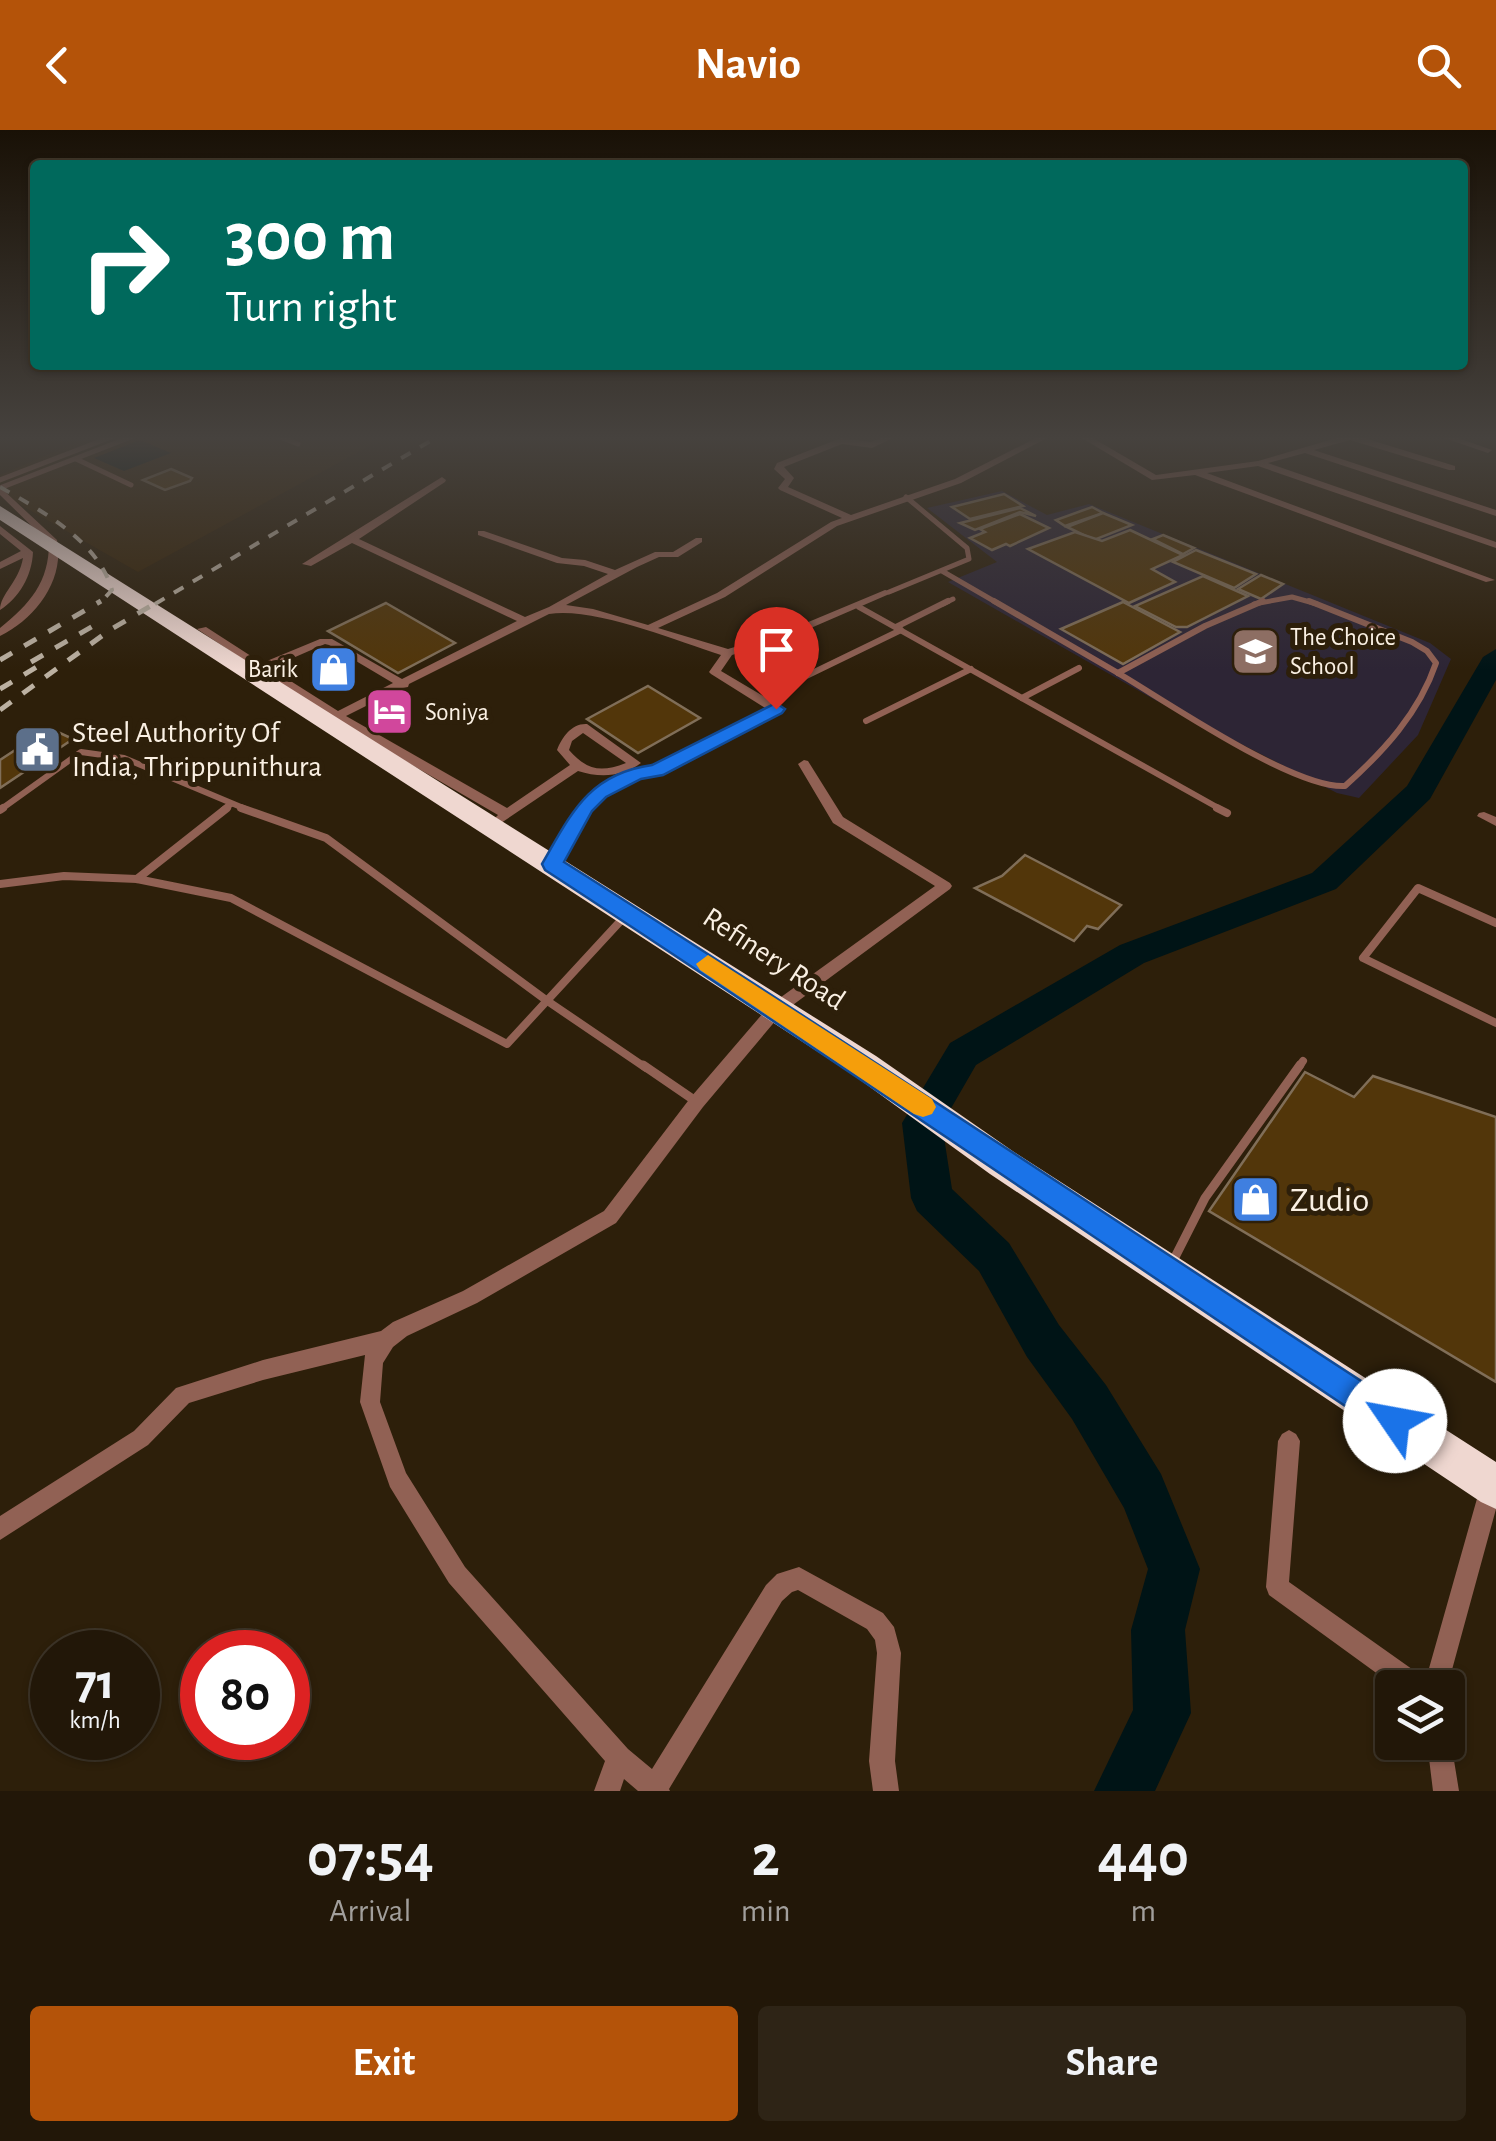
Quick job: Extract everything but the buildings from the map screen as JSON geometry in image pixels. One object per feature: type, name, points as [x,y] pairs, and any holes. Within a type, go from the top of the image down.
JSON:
[{"type":"highway","name":"Refinery Road","points":[[4,515],[452,803],[499,821],[552,864],[1494,1486]]},
{"type":"street","points":[[0,632],[43,592],[56,567],[54,542],[26,515]]},
{"type":"street","points":[[307,564],[389,515]]},
{"type":"street","points":[[842,515],[850,518]]},
{"type":"street","points":[[648,629],[721,595],[859,515]]},
{"type":"street","points":[[1312,515],[1490,580]]},
{"type":"street","points":[[1408,515],[1496,545]]},
{"type":"street","points":[[0,529],[28,552]]},
{"type":"street","points":[[481,533],[616,574]]},
{"type":"street","points":[[352,539],[525,621]]},
{"type":"street","points":[[338,716],[616,574],[658,554],[675,554],[699,540]]},
{"type":"street","points":[[0,566],[28,552]]},
{"type":"street","points":[[0,606],[20,584],[28,566],[28,552]]},
{"type":"street","points":[[20,584],[49,581]]},
{"type":"street","points":[[552,864],[584,808],[600,792],[636,774],[656,771],[776,709],[715,672],[728,653],[889,592]]},
{"type":"street","points":[[546,611],[567,608],[593,612],[728,653]]},
{"type":"street","points":[[202,629],[499,821],[577,766]]},
{"type":"street","points":[[262,668],[324,641],[404,685]]},
{"type":"street","points":[[583,727],[635,763],[605,772],[577,766],[563,750],[567,739],[583,727]]},
{"type":"street","points":[[0,1529],[141,1438],[182,1395],[386,1340],[598,1228],[624,1200],[696,1102],[783,1013],[945,886],[838,820],[804,764]]},
{"type":"street","points":[[386,1340],[374,1360],[370,1402],[398,1479],[456,1575],[619,1758],[655,1790],[774,1593],[785,1582],[799,1578],[875,1621],[886,1635],[889,1653],[882,1761],[886,1791]]},
{"type":"street","points":[[1290,1441],[1277,1587],[1393,1670]]},
{"type":"street","points":[[1440,1670],[1494,1486]]},
{"type":"street","points":[[608,1791],[619,1758]]},
{"type":"street","points":[[1442,1760],[1446,1791]]},
{"type":"lane","points":[[889,592],[969,560],[967,548],[927,515]]},
{"type":"lane","points":[[942,570],[1117,674],[1240,743],[1319,783],[1341,788],[1409,715],[1436,663],[1428,651],[1380,630],[1322,606],[1280,596],[1242,608],[1117,674]]},
{"type":"lane","points":[[802,678],[953,599]]},
{"type":"lane","points":[[860,606],[1227,813]]},
{"type":"lane","points":[[1022,698],[1079,668]]},
{"type":"lane","points":[[866,721],[971,669]]},
{"type":"lane","points":[[0,810],[81,752],[124,758],[231,804],[326,838],[546,1000],[696,1102]]},
{"type":"lane","points":[[137,879],[231,804]]},
{"type":"lane","points":[[0,884],[64,876],[137,879],[231,898],[508,1044],[630,912]]},
{"type":"lane","points":[[1496,923],[1418,888],[1363,958],[1496,1023]]},
{"type":"lane","points":[[1168,1272],[1206,1198],[1303,1060]]},
{"type":"shaded area","points":[[38,515],[244,515],[138,572]]},
{"type":"shaded area","name":"The Choice School","points":[[935,515],[1115,515],[1430,643],[1451,659],[1418,735],[1359,798],[1337,793],[1155,700],[948,582],[997,562]]},
{"type":"waterway","points":[[1124,1791],[1162,1713],[1158,1630],[1174,1569],[1143,1492],[1089,1402],[1043,1341],[994,1257],[932,1198],[922,1123],[963,1054],[1132,954],[1324,881],[1419,792],[1496,657]]},
{"type":"railway","points":[[45,515],[81,542],[105,572],[112,590],[99,604]]},
{"type":"railway","points":[[155,604],[306,515]]},
{"type":"railway","points":[[0,660],[101,601]]},
{"type":"railway","points":[[0,710],[110,630],[159,601]]},
{"type":"railway","points":[[31,662],[100,622]]},
{"type":"railway","points":[[0,689],[45,662]]},
{"type":"slow traffic","points":[[708,964],[923,1107]]},
{"type":"place","name":"The Choice School","points":[[1255,651]]},
{"type":"place","name":"Barik","points":[[333,669]]},
{"type":"place","name":"Soniya","points":[[390,712]]},
{"type":"place","name":"Steel Authority Of India, Thrippunithura","points":[[37,750]]},
{"type":"place","name":"Zudio","points":[[1255,1200]]},
{"type":"route","points":[[776,709],[656,771],[636,774],[600,792],[584,808],[552,864],[864,1065],[999,1161],[1395,1421]]}]
